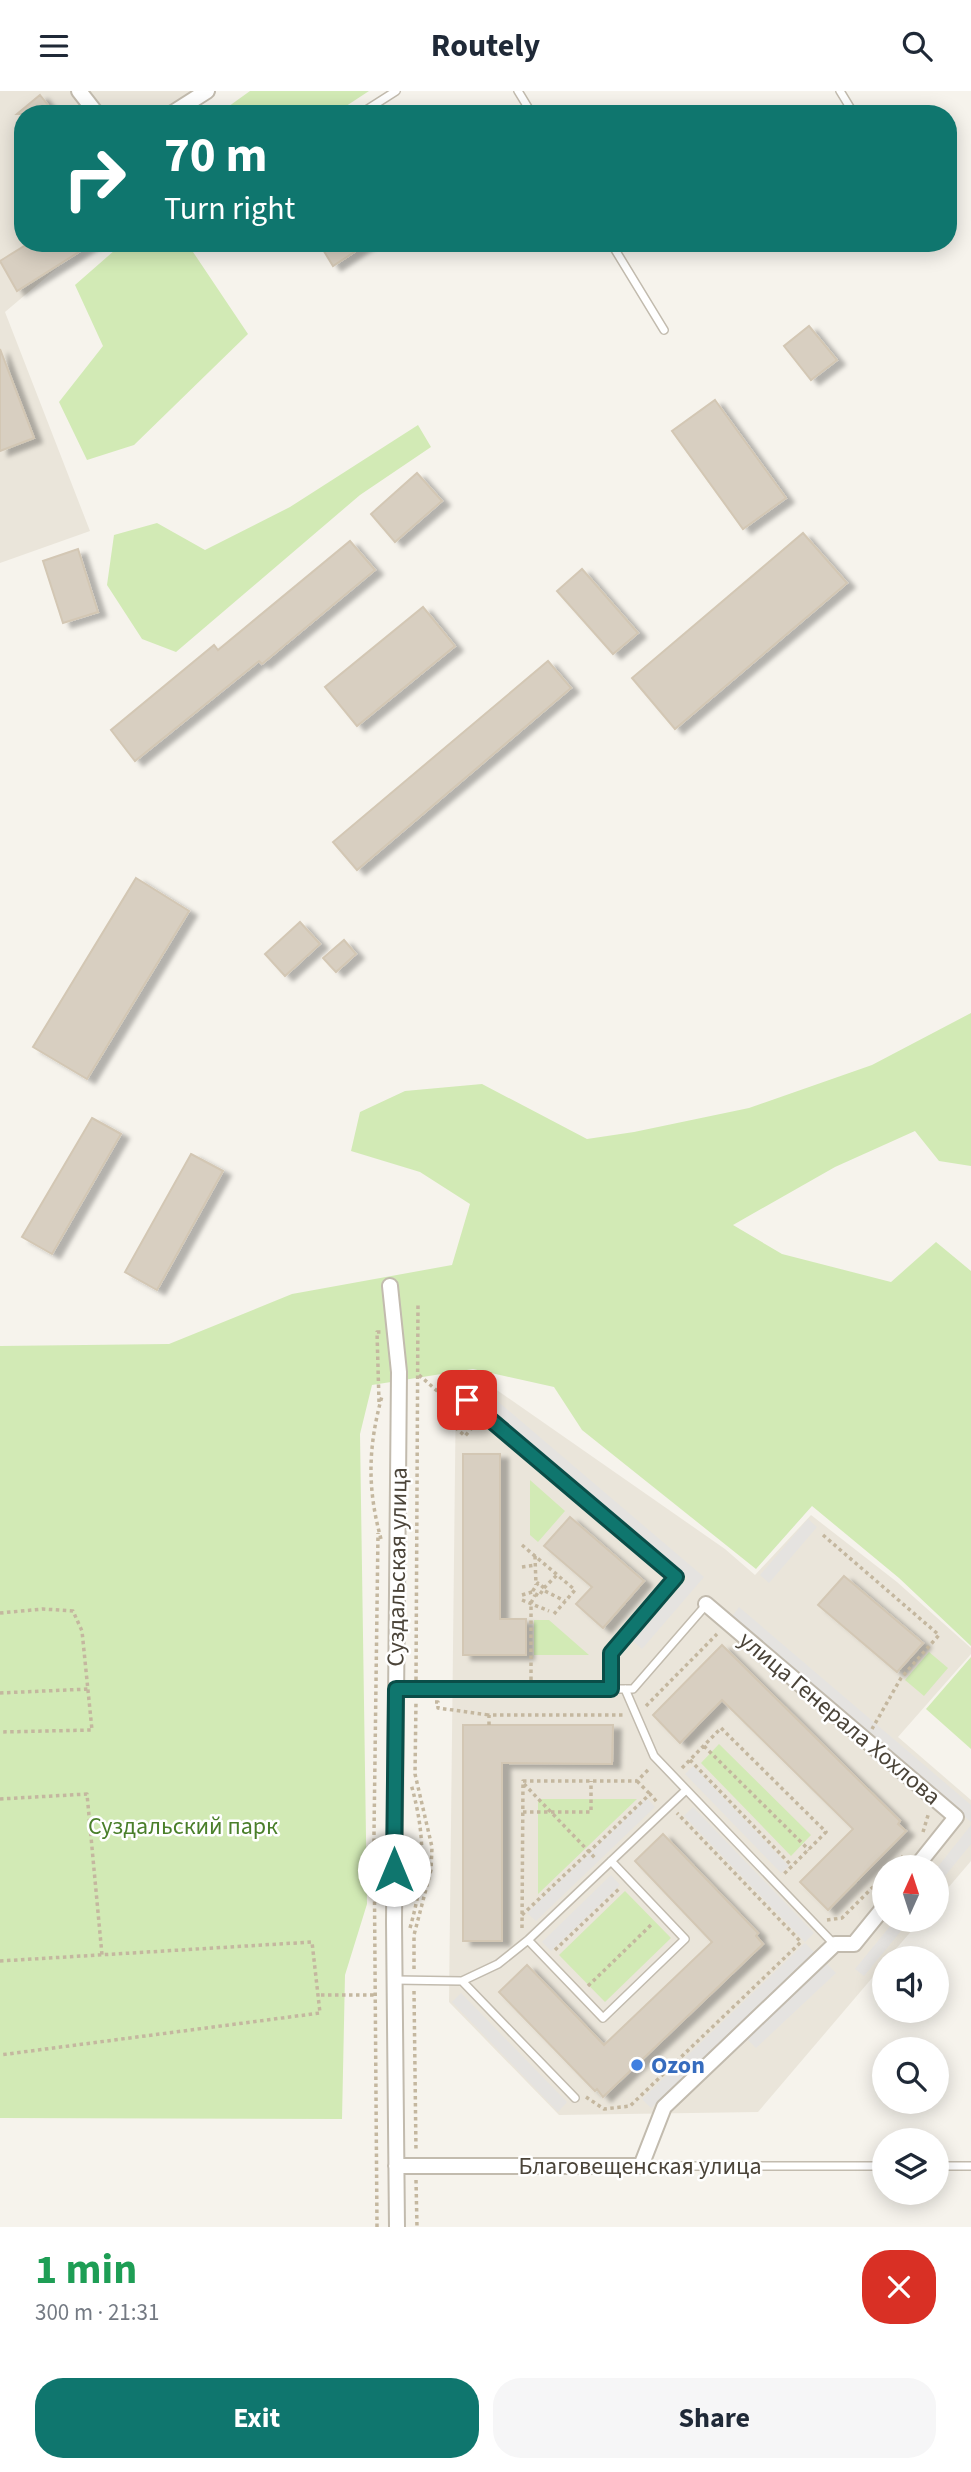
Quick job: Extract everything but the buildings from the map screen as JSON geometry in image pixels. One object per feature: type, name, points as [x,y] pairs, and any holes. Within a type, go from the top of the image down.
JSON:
[{"type":"street","points":[[79,91],[90,105]]},
{"type":"street","points":[[185,105],[207,91]]},
{"type":"street","name":"Суздальская улица","points":[[390,1286],[399,1372],[394,1980],[397,2227]]},
{"type":"street","name":"улица Генерала Хохлова","points":[[706,1604],[956,1817],[926,1855]]},
{"type":"street","points":[[640,2166],[664,2107],[835,1944],[854,1944],[872,1922]]},
{"type":"street","name":"Благовещенская улица","points":[[396,2166],[640,2166]]},
{"type":"lane","points":[[374,105],[396,91]]},
{"type":"lane","points":[[616,252],[664,330]]},
{"type":"lane","points":[[467,1400],[676,1577],[611,1653],[611,1689]]},
{"type":"lane","points":[[396,1689],[633,1689],[706,1604]]},
{"type":"lane","points":[[625,1689],[658,1760],[835,1944]]},
{"type":"lane","points":[[394,1980],[414,1976],[462,1981],[498,1963],[528,1940],[686,1790]]},
{"type":"lane","points":[[528,1940],[603,2018],[685,1939],[629,1879],[608,1864]]},
{"type":"lane","points":[[462,1981],[575,2098]]},
{"type":"lane","name":"Благовещенская улица","points":[[640,2166],[872,2166]]},
{"type":"lane","points":[[949,2166],[971,2166]]},
{"type":"path","points":[[416,2227],[414,1935],[431,1870],[432,1847],[415,1774],[418,1303]]},
{"type":"path","points":[[379,1408],[377,1332],[383,1332]]},
{"type":"path","points":[[412,1369],[452,1404],[442,1416],[465,1436],[477,1422],[486,1430]]},
{"type":"path","points":[[377,2227],[374,1833],[378,1529]]},
{"type":"path","points":[[823,1535],[939,1635],[901,1678],[866,1740]]},
{"type":"path","points":[[522,1545],[575,1590],[552,1613],[522,1597],[545,1590],[557,1575]]},
{"type":"path","points":[[531,1689],[531,1603],[536,1584],[535,1556]]},
{"type":"path","points":[[522,1567],[536,1565]]},
{"type":"path","points":[[536,1584],[565,1601]]},
{"type":"path","points":[[0,1613],[43,1609],[73,1611],[82,1631],[90,1689],[92,1730],[0,1732]]},
{"type":"path","points":[[438,1702],[438,1708],[489,1715],[636,1715],[728,1623]]},
{"type":"path","points":[[0,1693],[90,1689]]},
{"type":"path","points":[[489,1715],[489,1725]]},
{"type":"path","points":[[674,1777],[721,1728],[826,1832],[776,1883]]},
{"type":"path","points":[[704,1746],[809,1850]]},
{"type":"path","points":[[523,1783],[637,1781],[658,1760]]},
{"type":"path","points":[[690,1760],[792,1866]]},
{"type":"path","points":[[523,1812],[591,1812],[591,1781]]},
{"type":"path","points":[[575,2098],[581,2092],[595,2106],[604,2109],[630,2106],[801,1942],[667,1807],[637,1781]]},
{"type":"path","points":[[515,1936],[522,1930],[523,1783]]},
{"type":"path","points":[[523,1783],[589,1852],[608,1864]]},
{"type":"path","points":[[0,1799],[87,1794],[102,1955]]},
{"type":"path","points":[[522,1916],[650,1794]]},
{"type":"path","points":[[920,1840],[929,1807]]},
{"type":"path","points":[[905,1855],[911,1849]]},
{"type":"path","points":[[546,1959],[629,1879]]},
{"type":"path","points":[[823,1919],[842,1919],[872,1888]]},
{"type":"path","points":[[579,1994],[662,1914]]},
{"type":"path","points":[[0,1961],[312,1942],[321,1995],[320,2013],[0,2055]]},
{"type":"path","points":[[408,1973],[414,1976],[424,1973]]},
{"type":"path","points":[[321,1995],[395,1996]]},
{"type":"shaded area","points":[[0,91],[193,91],[170,105],[14,105],[14,252],[76,252],[5,312],[90,531],[0,563]]},
{"type":"shaded area","points":[[471,1372],[725,1549],[755,1575],[811,1515],[897,1582],[971,1648],[971,1654],[898,1737],[971,1800],[971,1861],[949,1887],[949,1855],[872,1855],[872,1932],[911,1932],[898,1946],[872,1946],[872,1978],[758,2112],[559,2115],[449,2002],[456,1382]]},
{"type":"shaded area","points":[[475,1382],[704,1577],[642,1649],[633,1641],[688,1578],[468,1390]]},
{"type":"shaded area","points":[[808,1519],[817,1527],[769,1583],[760,1575]]},
{"type":"shaded area","points":[[739,1607],[971,1805],[971,1822],[731,1618]]},
{"type":"shaded area","points":[[693,1766],[789,1866],[781,1873],[685,1774]]},
{"type":"shaded area","points":[[647,1798],[655,1807],[536,1921],[527,1913]]},
{"type":"shaded area","points":[[693,1807],[814,1933],[805,1942],[684,1816]]},
{"type":"shaded area","points":[[971,1825],[971,1844],[949,1871],[947,1855]]},
{"type":"shaded area","points":[[611,1875],[620,1885],[551,1951],[542,1942]]},
{"type":"shaded area","points":[[885,1932],[900,1932],[889,1946],[874,1946]]},
{"type":"shaded area","points":[[805,1943],[814,1952],[651,2108],[642,2099]]},
{"type":"shaded area","points":[[872,1948],[872,1966],[864,1976],[855,1969]]},
{"type":"shaded area","points":[[826,1963],[836,1973],[756,2048],[747,2039]]},
{"type":"shaded area","points":[[461,1993],[567,2102],[558,2112],[452,2002]]},
{"type":"green space","points":[[250,91],[369,91],[348,105],[231,105]]},
{"type":"green space","points":[[113,252],[193,252],[248,334],[134,445],[87,460],[59,402],[103,346],[75,285]]},
{"type":"green space","points":[[418,425],[431,447],[360,495],[176,652],[142,639],[107,585],[114,535],[157,523],[205,550],[290,507]]},
{"type":"green space","name":"Суздальский парк","points":[[971,1013],[971,1166],[939,1161],[915,1131],[835,1167],[733,1225],[782,1254],[891,1282],[936,1242],[971,1271],[971,1646],[899,1578],[812,1506],[756,1569],[582,1430],[554,1387],[473,1369],[372,1385],[360,1434],[367,1904],[345,1975],[342,2119],[0,2118],[0,1346],[169,1344],[292,1294],[452,1265],[470,1204],[420,1172],[351,1151],[360,1112],[405,1091],[482,1084],[587,1139],[749,1108],[872,1065]]},
{"type":"green space","points":[[530,1480],[565,1511],[538,1542],[530,1535]]},
{"type":"green space","points":[[534,1620],[549,1620],[589,1655],[534,1655]]},
{"type":"green space","points":[[929,1652],[948,1668],[924,1696],[905,1680]]},
{"type":"green space","points":[[971,1657],[971,1749],[926,1709]]},
{"type":"green space","points":[[719,1744],[811,1835],[791,1856],[701,1763]]},
{"type":"green space","points":[[538,1799],[637,1799],[538,1894]]},
{"type":"green space","points":[[625,1891],[671,1938],[605,2002],[559,1955]]},
{"type":"place","name":"Ozon","points":[[637,2065]]},
{"type":"route","points":[[394,1870],[396,1689],[611,1689],[611,1653],[676,1577],[467,1400]]}]
